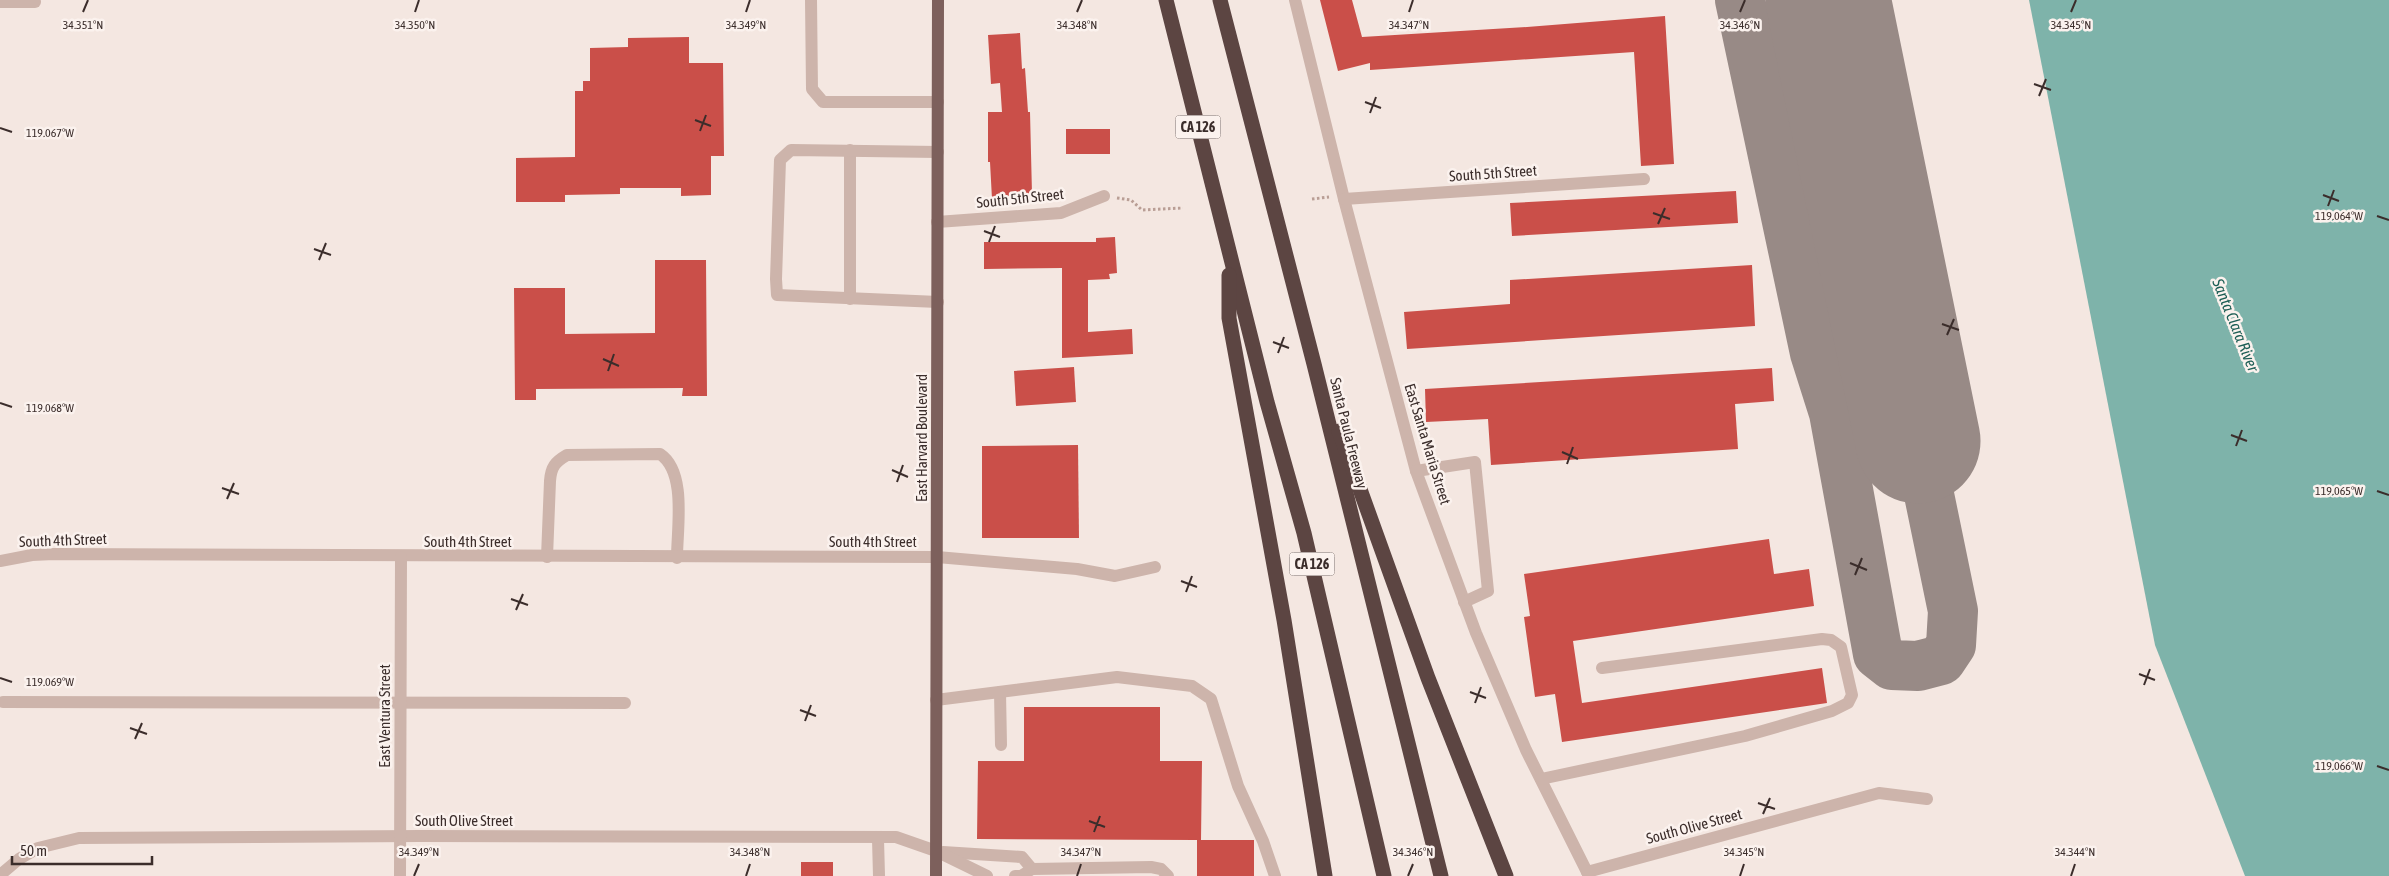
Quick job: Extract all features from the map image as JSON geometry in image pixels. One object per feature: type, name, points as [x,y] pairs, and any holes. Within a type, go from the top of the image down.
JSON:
[{"type":"highway","name":"CA 126","points":[[1166,0],[1267,402],[1304,533],[1384,876]]},
{"type":"highway","name":"Santa Paula Freeway","points":[[1220,0],[1314,364],[1440,876]]},
{"type":"highway","points":[[1229,254],[1229,318],[1284,620],[1326,876]]},
{"type":"highway","points":[[1314,364],[1411,625],[1428,678],[1506,876]]},
{"type":"main road","name":"East Harvard Boulevard","points":[[936,876],[938,0]]},
{"type":"street","points":[[812,0],[812,89],[823,102],[938,102]]},
{"type":"street","name":"East Santa Maria Street","points":[[1295,0],[1344,199],[1416,471],[1464,602],[1526,750],[1588,874]]},
{"type":"street","points":[[0,2],[35,2]]},
{"type":"street","points":[[938,152],[791,150],[780,160],[776,279],[777,295],[938,302]]},
{"type":"street","points":[[850,150],[850,299]]},
{"type":"street","name":"South 5th Street","points":[[1344,199],[1644,179]]},
{"type":"street","name":"South 5th Street","points":[[937,222],[1061,212],[1104,196]]},
{"type":"street","points":[[547,557],[551,470],[556,461],[567,454],[660,454],[668,460],[677,479],[677,558]]},
{"type":"street","points":[[1416,471],[1474,462],[1488,591],[1464,602]]},
{"type":"street","name":"South 4th Street","points":[[0,561],[32,555],[54,554],[677,558],[937,557],[1077,569],[1115,576],[1156,567]]},
{"type":"street","name":"East Ventura Street","points":[[400,876],[399,702],[401,557]]},
{"type":"street","points":[[1541,780],[1771,729],[1832,711],[1848,703],[1852,691],[1841,646],[1831,640],[1822,639],[1602,668]]},
{"type":"street","points":[[936,700],[1117,677],[1175,683],[1192,686],[1204,692],[1211,699],[1215,707],[1238,786],[1263,841],[1275,876]]},
{"type":"street","points":[[1000,692],[1001,745]]},
{"type":"street","points":[[3,702],[625,703]]},
{"type":"street","name":"South Olive Street","points":[[1588,874],[1879,794],[1927,799]]},
{"type":"street","name":"South Olive Street","points":[[0,875],[19,859],[38,848],[79,838],[878,839],[896,837],[936,851]]},
{"type":"street","points":[[878,839],[879,876]]},
{"type":"street","points":[[936,851],[1022,857],[1032,868]]},
{"type":"street","points":[[936,851],[987,876]]},
{"type":"street","points":[[1015,876],[1021,876],[1032,868],[1151,867],[1161,868],[1168,876]]},
{"type":"path","points":[[1104,196],[1131,200],[1142,210],[1183,208]]},
{"type":"water","name":"Santa Clara River","points":[[2029,0],[2389,0],[2389,876],[2245,876],[2155,645]]},
{"type":"building","points":[[1320,0],[1352,0],[1362,37],[1665,16],[1674,164],[1641,166],[1634,52],[1370,70],[1370,63],[1338,71]]},
{"type":"building","points":[[1020,33],[1022,69],[1025,68],[1028,112],[1030,112],[1032,194],[1022,194],[1022,197],[992,199],[990,162],[988,162],[988,112],[1002,112],[1000,83],[991,84],[988,35]]},
{"type":"building","points":[[689,37],[689,63],[723,63],[724,156],[711,156],[711,195],[681,196],[681,188],[620,188],[620,194],[565,195],[565,202],[516,202],[516,158],[575,157],[575,91],[583,91],[583,81],[590,81],[590,48],[628,47],[628,38]]},
{"type":"building","points":[[1066,129],[1110,129],[1110,154],[1066,154]]},
{"type":"building","points":[[1736,191],[1738,223],[1512,236],[1510,203]]},
{"type":"building","points":[[1115,237],[1117,273],[1109,274],[1110,279],[1088,280],[1088,332],[1132,329],[1133,354],[1062,358],[1062,268],[984,269],[984,242],[1096,242],[1096,238]]},
{"type":"building","points":[[655,260],[706,260],[707,396],[682,396],[683,388],[536,389],[536,400],[515,400],[514,288],[565,288],[565,334],[655,333]]},
{"type":"building","points":[[1752,265],[1755,326],[1407,349],[1404,312],[1510,304],[1510,280]]},
{"type":"building","points":[[1074,367],[1076,402],[1016,406],[1014,371]]},
{"type":"building","points":[[1772,368],[1774,401],[1735,404],[1738,449],[1491,465],[1488,419],[1426,422],[1425,389]]},
{"type":"building","points":[[1078,445],[1079,538],[982,538],[982,446]]},
{"type":"building","points":[[1769,539],[1774,574],[1809,569],[1814,606],[1573,641],[1582,703],[1822,668],[1827,703],[1562,742],[1555,694],[1535,697],[1524,617],[1530,616],[1524,574]]},
{"type":"building","points":[[1024,707],[1160,707],[1160,761],[1202,761],[1201,840],[1254,840],[1254,876],[1197,876],[1197,840],[977,839],[978,761],[1024,761]]},
{"type":"building","points":[[801,862],[833,862],[833,876],[801,876]]},
{"type":"taxiway","points":[[1740,0],[1815,353],[1834,413],[1878,654],[1892,665],[1918,666],[1941,660],[1951,645],[1953,611],[1918,441]]},
{"type":"runway","points":[[1828,0],[1918,441]]}]
